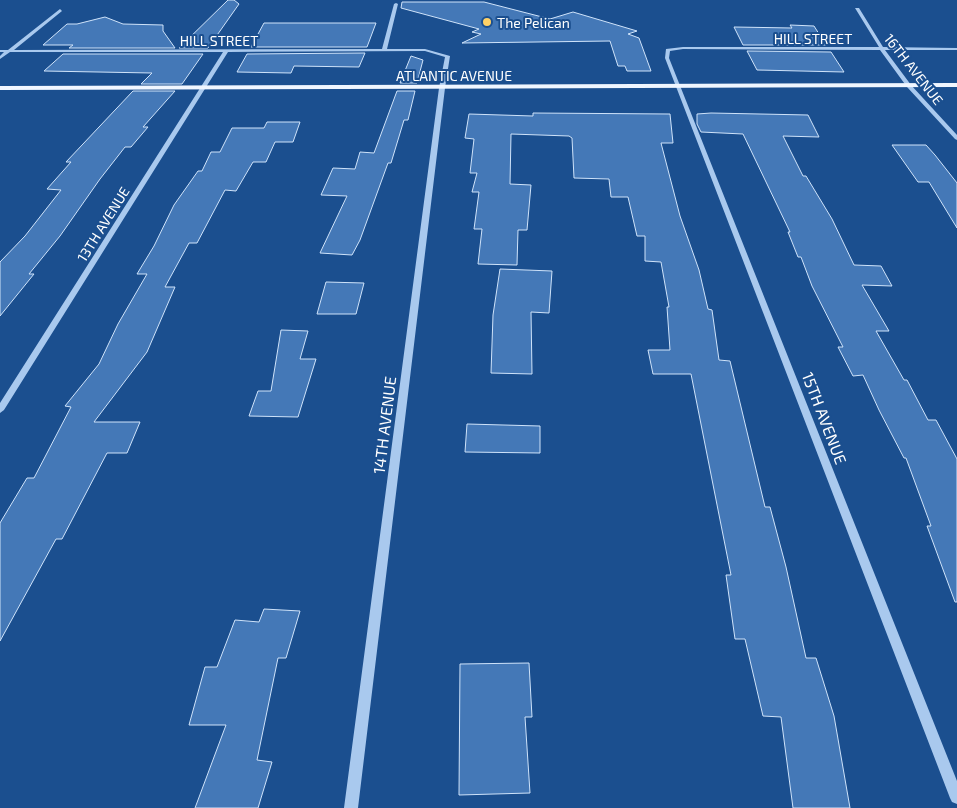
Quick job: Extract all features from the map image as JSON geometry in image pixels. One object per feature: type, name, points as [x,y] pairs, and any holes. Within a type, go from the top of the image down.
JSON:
[{"type":"main road","name":"ATLANTIC AVENUE","points":[[0,88],[203,89],[957,85]]},
{"type":"street","points":[[384,50],[396,4]]},
{"type":"street","name":"16TH AVENUE","points":[[857,9],[882,49],[909,86],[957,138]]},
{"type":"street","points":[[0,58],[60,10]]},
{"type":"street","name":"HILL STREET","points":[[668,50],[957,49]]},
{"type":"street","name":"HILL STREET","points":[[0,51],[425,50],[438,52]]},
{"type":"street","name":"15TH AVENUE","points":[[668,50],[667,58],[957,798]]},
{"type":"street","name":"13TH AVENUE","points":[[0,410],[226,51]]},
{"type":"street","name":"14TH AVENUE","points":[[351,808],[442,88],[448,56],[438,52]]},
{"type":"building","points":[[228,0],[234,0],[239,4],[208,48],[179,48]]},
{"type":"building","points":[[402,2],[484,2],[550,19],[573,12],[637,31],[628,34],[639,38],[651,71],[627,71],[625,66],[618,66],[610,41],[462,43],[481,34],[472,32],[479,29],[401,8]]},
{"type":"building","points":[[105,17],[123,24],[163,25],[163,31],[175,48],[69,48],[73,45],[43,45],[67,24],[77,24]]},
{"type":"building","points":[[264,23],[376,23],[367,47],[251,47]]},
{"type":"building","points":[[790,25],[814,26],[826,45],[743,45],[734,27],[792,28]]},
{"type":"building","points":[[747,51],[831,52],[844,72],[757,70]]},
{"type":"building","points":[[365,53],[359,67],[294,66],[291,73],[237,72],[247,54]]},
{"type":"building","points":[[63,54],[203,54],[182,84],[141,84],[152,73],[44,71]]},
{"type":"building","points":[[411,56],[423,60],[417,83],[400,83]]},
{"type":"building","points":[[133,91],[175,91],[143,127],[148,127],[131,147],[125,147],[100,179],[60,236],[29,274],[34,274],[0,316],[0,262],[25,236],[61,190],[47,189],[71,162],[66,162]]},
{"type":"building","points":[[397,91],[415,91],[408,120],[404,120],[391,163],[388,163],[360,240],[352,255],[320,253],[347,196],[321,195],[333,168],[355,169],[360,152],[374,153]]},
{"type":"building","points":[[533,113],[670,114],[673,143],[661,143],[680,216],[699,270],[708,309],[712,310],[719,360],[730,361],[765,507],[770,507],[786,567],[806,658],[816,658],[834,716],[850,808],[793,808],[781,717],[763,716],[745,639],[735,639],[726,575],[731,575],[691,374],[653,374],[648,350],[670,350],[667,307],[669,307],[661,262],[645,261],[645,236],[637,236],[628,197],[611,197],[609,179],[574,178],[572,138],[569,136],[511,134],[510,184],[531,185],[527,230],[518,230],[517,265],[478,264],[482,229],[474,229],[479,192],[472,192],[477,173],[470,173],[474,139],[465,138],[469,114],[533,116]]},
{"type":"building","points":[[697,114],[808,115],[819,137],[783,136],[803,176],[806,176],[832,219],[854,265],[881,266],[892,286],[862,285],[889,331],[876,331],[904,380],[907,380],[928,420],[936,420],[957,459],[957,602],[955,602],[927,526],[931,526],[906,458],[904,458],[879,410],[863,375],[853,376],[838,347],[843,347],[812,286],[801,257],[798,257],[788,232],[790,232],[743,134],[701,132],[697,124]]},
{"type":"building","points":[[267,122],[300,122],[293,142],[275,142],[266,162],[253,162],[236,191],[225,190],[197,243],[189,243],[165,287],[175,287],[147,352],[94,422],[140,422],[127,453],[107,453],[62,539],[56,539],[0,641],[0,523],[27,478],[34,478],[71,407],[65,406],[99,364],[118,324],[147,274],[137,274],[154,246],[174,205],[198,171],[202,171],[211,152],[220,152],[232,128],[264,128]]},
{"type":"building","points":[[892,145],[926,145],[957,183],[957,228],[929,182],[918,182]]},
{"type":"building","points":[[500,269],[552,271],[549,313],[531,312],[532,374],[491,373],[493,315]]},
{"type":"building","points":[[326,282],[364,283],[356,314],[317,314]]},
{"type":"building","points":[[281,330],[308,331],[300,359],[316,359],[298,417],[249,416],[258,391],[271,391]]},
{"type":"building","points":[[467,424],[540,426],[540,453],[465,452]]},
{"type":"building","points":[[264,609],[300,611],[286,658],[278,658],[257,760],[272,762],[258,808],[195,808],[226,725],[189,725],[205,667],[217,667],[235,620],[259,622]]},
{"type":"building","points":[[529,663],[532,717],[525,717],[530,793],[459,795],[460,664]]},
{"type":"place","name":"The Pelican","points":[[487,22]]}]
